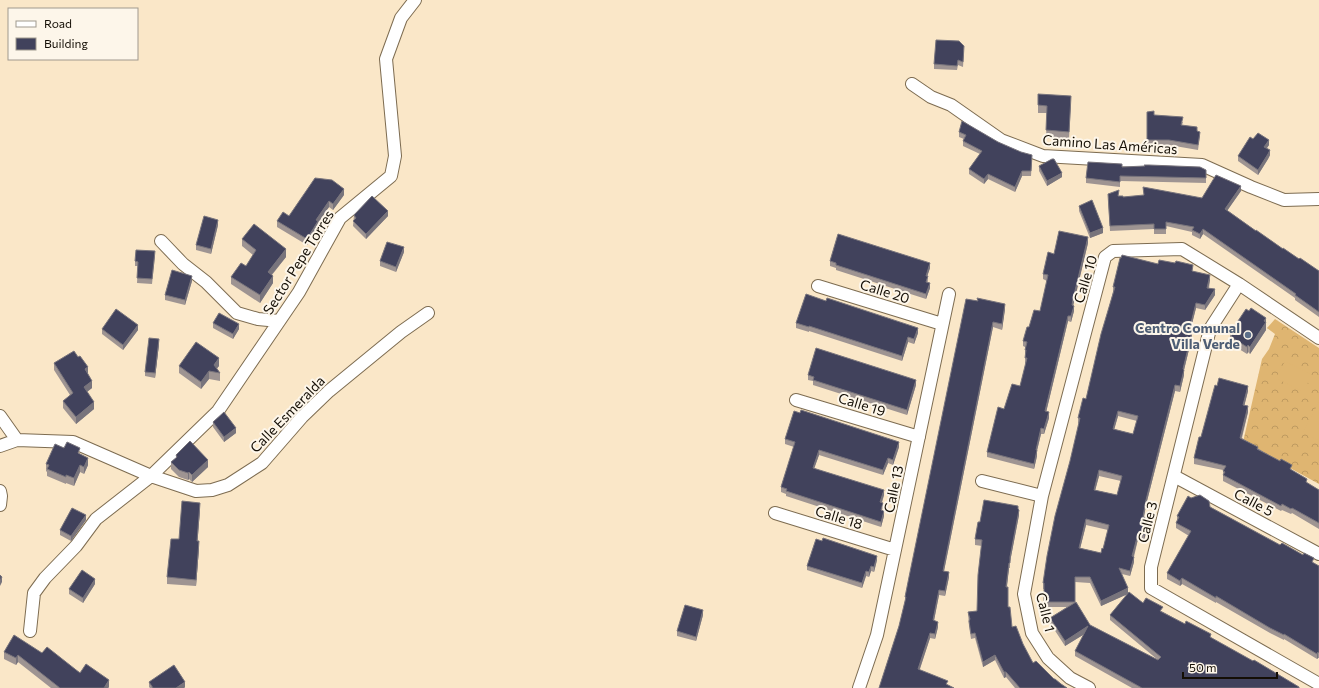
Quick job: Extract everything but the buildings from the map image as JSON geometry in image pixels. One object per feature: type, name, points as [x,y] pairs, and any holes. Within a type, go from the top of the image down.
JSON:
[{"type":"street","name":"Sector Pepe Torres","points":[[30,631],[34,593],[45,578],[76,546],[96,519],[151,476],[218,410],[299,292],[340,218],[391,176],[395,156],[386,59],[401,18],[415,0]]},
{"type":"street","name":"Camino Las Américas","points":[[912,84],[931,97],[951,105],[1001,140],[1043,156],[1202,165],[1251,188],[1284,200],[1319,199]]},
{"type":"street","points":[[162,241],[183,264],[206,282],[237,313],[258,319],[279,321]]},
{"type":"street","name":"Calle 10","points":[[1042,496],[1105,256],[1113,251],[1182,249],[1239,284],[1319,338]]},
{"type":"street","name":"Calle 3","points":[[1239,284],[1210,330],[1151,566],[1152,588],[1319,684]]},
{"type":"street","name":"Calle 20","points":[[818,286],[942,324]]},
{"type":"street","name":"Calle 13","points":[[859,688],[877,635],[949,294]]},
{"type":"street","name":"Calle Esmeralda","points":[[17,440],[73,442],[151,476],[196,491],[212,490],[228,485],[262,463],[302,417],[329,391],[428,313]]},
{"type":"street","name":"Calle 19","points":[[796,400],[919,437]]},
{"type":"street","points":[[0,416],[17,440],[0,446]]},
{"type":"street","name":"Calle 5","points":[[1174,476],[1319,554]]},
{"type":"street","points":[[982,481],[1042,496]]},
{"type":"street","points":[[0,491],[0,505]]},
{"type":"street","name":"Calle 1","points":[[1042,496],[1024,594],[1032,633],[1048,658],[1070,678],[1089,688]]},
{"type":"street","name":"Calle 18","points":[[775,513],[895,550]]},
{"type":"green space","points":[[1275,319],[1319,348],[1319,484],[1243,442],[1262,359],[1269,349],[1275,334],[1267,328]]},
{"type":"green space","points":[[1285,361],[1312,375],[1303,392],[1276,378]]},
{"type":"green space","points":[[1319,402],[1319,441],[1303,432]]},
{"type":"place","name":"Centro Comunal Villa Verde","points":[[1248,335]]}]
